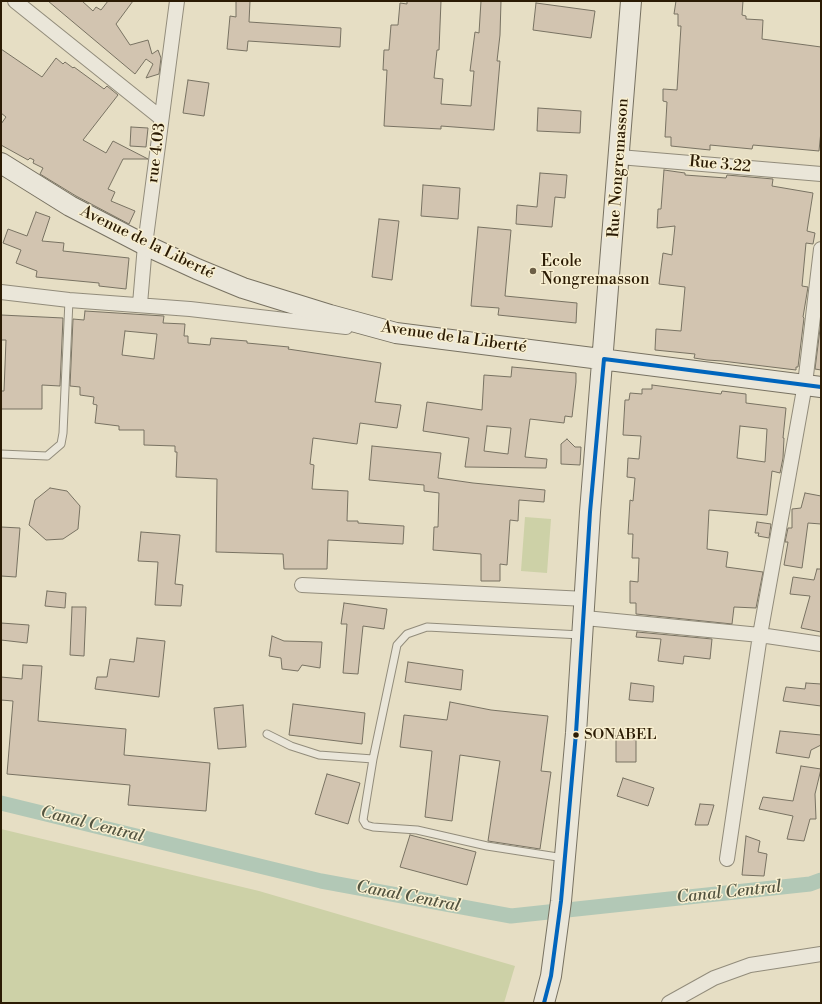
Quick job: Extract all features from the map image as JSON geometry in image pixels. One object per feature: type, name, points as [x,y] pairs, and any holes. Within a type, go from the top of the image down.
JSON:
[{"type":"street","points":[[15,1],[161,118]]},
{"type":"street","name":"rue 4.03","points":[[140,304],[145,245],[177,1]]},
{"type":"street","name":"Rue Nongremasson","points":[[544,1003],[556,942],[565,858],[585,617],[590,520],[604,359],[631,1]]},
{"type":"street","name":"Rue 3.22","points":[[619,157],[821,174]]},
{"type":"street","name":"Avenue de la Liberté","points":[[1,163],[70,206],[145,245],[243,288],[330,315],[396,333],[813,386]]},
{"type":"street","points":[[727,859],[760,636],[813,386],[821,249]]},
{"type":"street","points":[[1,292],[69,300],[140,304],[396,333]]},
{"type":"street","points":[[302,586],[821,644]]},
{"type":"street","points":[[669,1003],[714,978],[750,965],[821,954]]},
{"type":"lane","points":[[1,454],[47,456],[60,444],[63,433],[69,300]]},
{"type":"lane","points":[[565,858],[487,846],[418,830],[373,827],[366,825],[363,820],[373,758],[397,645],[407,634],[427,627],[585,617]]},
{"type":"lane","points":[[267,734],[291,746],[319,755],[373,758]]},
{"type":"green space","points":[[525,517],[551,519],[547,573],[521,571]]},
{"type":"green space","points":[[1,829],[259,891],[515,966],[504,1003],[1,1003]]},
{"type":"building","points":[[48,1],[82,1],[93,11],[96,7],[101,10],[108,1],[133,1],[116,24],[130,45],[148,40],[152,54],[158,50],[161,58],[159,74],[146,78],[153,64],[146,59],[135,74]]},
{"type":"building","points":[[236,1],[250,1],[249,22],[341,28],[340,47],[248,41],[247,51],[227,49],[230,16],[236,17]]},
{"type":"building","points":[[407,1],[441,1],[439,50],[437,50],[434,78],[443,79],[441,104],[471,106],[474,71],[470,71],[475,32],[479,33],[481,1],[501,1],[500,35],[497,61],[500,61],[494,130],[441,126],[441,129],[384,126],[387,70],[383,70],[384,50],[389,50],[391,25],[398,25],[400,3],[407,4]]},
{"type":"building","points":[[676,1],[743,1],[742,15],[746,16],[746,19],[763,20],[762,39],[821,47],[821,131],[819,151],[753,145],[752,149],[710,145],[710,150],[671,146],[671,137],[665,137],[667,102],[663,101],[663,89],[677,90],[681,26],[678,26],[678,14],[674,14]]},
{"type":"building","points":[[536,3],[595,11],[591,38],[533,30]]},
{"type":"building","points":[[1,49],[42,77],[56,58],[63,64],[65,62],[73,68],[74,67],[104,89],[107,86],[118,95],[83,140],[106,153],[113,141],[148,159],[123,159],[108,189],[115,192],[111,201],[135,211],[129,224],[76,196],[40,174],[43,168],[33,163],[34,160],[30,158],[28,160],[1,145],[1,124],[6,117],[1,113]]},
{"type":"building","points":[[188,80],[209,83],[204,116],[183,113]]},
{"type":"building","points":[[538,108],[581,111],[580,133],[537,131]]},
{"type":"building","points":[[131,127],[148,128],[146,147],[130,146]]},
{"type":"building","points":[[664,170],[685,173],[685,175],[726,178],[727,175],[773,179],[772,186],[813,193],[807,231],[815,233],[813,244],[806,243],[802,286],[808,287],[803,317],[798,367],[796,367],[796,370],[707,360],[694,358],[695,354],[655,350],[656,329],[681,331],[685,287],[659,284],[663,253],[672,255],[675,226],[657,228],[658,209],[661,209]]},
{"type":"building","points":[[540,173],[567,175],[565,198],[555,197],[552,227],[516,224],[517,205],[537,207]]},
{"type":"building","points":[[423,185],[460,188],[458,219],[421,216]]},
{"type":"building","points":[[36,212],[50,217],[42,241],[64,243],[63,251],[129,258],[126,289],[99,286],[99,283],[36,277],[37,271],[16,263],[21,250],[3,243],[8,229],[27,236]]},
{"type":"building","points":[[379,219],[399,221],[392,280],[372,277]]},
{"type":"building","points":[[478,227],[511,230],[505,296],[577,303],[576,323],[498,315],[499,308],[471,306]]},
{"type":"building","points":[[85,311],[164,316],[163,323],[185,324],[184,336],[188,336],[188,343],[210,345],[211,338],[247,341],[247,343],[289,347],[288,349],[381,363],[375,402],[401,405],[397,428],[360,423],[357,444],[313,438],[310,464],[314,465],[312,489],[348,491],[347,521],[404,526],[403,544],[328,540],[327,569],[284,569],[283,554],[216,552],[217,479],[176,477],[177,452],[175,452],[175,446],[144,445],[144,430],[119,430],[119,426],[95,423],[97,405],[93,404],[94,397],[80,395],[80,387],[70,386],[73,319],[84,320]],"holes":[[[125,331],[157,334],[154,359],[122,355]]]},
{"type":"building","points":[[1,315],[63,318],[60,386],[42,385],[42,409],[1,409],[1,391],[4,391],[6,340],[1,340]]},
{"type":"building","points":[[821,321],[821,370],[815,369]]},
{"type":"building","points":[[512,367],[576,373],[572,417],[565,416],[564,423],[530,419],[525,457],[547,459],[546,468],[465,467],[469,438],[423,431],[427,402],[482,410],[484,375],[511,377]],"holes":[[[487,426],[511,428],[508,454],[484,451]]]},
{"type":"building","points":[[652,385],[721,394],[722,391],[746,394],[746,403],[786,408],[783,458],[780,473],[772,471],[767,515],[709,510],[707,549],[728,552],[726,567],[763,572],[756,608],[734,607],[732,624],[636,614],[636,603],[630,603],[630,581],[638,582],[639,558],[632,558],[633,534],[628,534],[630,500],[633,501],[635,478],[627,477],[628,458],[639,459],[641,436],[623,435],[625,400],[629,400],[630,393],[642,394],[642,389],[652,389]],"holes":[[[740,426],[767,429],[765,462],[737,458]]]},
{"type":"building","points":[[567,439],[575,447],[581,447],[580,465],[561,464],[561,444]]},
{"type":"building","points":[[372,446],[441,453],[438,478],[545,490],[544,502],[519,500],[518,521],[510,520],[507,565],[500,564],[500,581],[481,581],[481,554],[433,550],[434,527],[438,527],[439,493],[424,491],[424,485],[369,480]]},
{"type":"building","points":[[50,488],[67,491],[80,506],[78,529],[63,539],[46,540],[29,525],[35,500]]},
{"type":"building","points":[[805,493],[821,496],[821,524],[808,523],[802,568],[784,565],[788,542],[785,542],[788,528],[792,528],[792,509],[801,508]]},
{"type":"building","points":[[757,522],[771,524],[769,538],[758,536],[759,533],[755,533]]},
{"type":"building","points":[[1,527],[20,528],[16,577],[1,576]]},
{"type":"building","points":[[141,532],[180,535],[175,584],[183,585],[181,606],[155,605],[158,562],[138,561]]},
{"type":"building","points":[[817,569],[821,569],[821,632],[801,628],[810,596],[790,594],[793,577],[814,580]]},
{"type":"building","points":[[47,591],[66,593],[65,608],[45,606]]},
{"type":"building","points":[[344,603],[387,609],[384,629],[363,626],[358,674],[343,673],[347,624],[341,624]]},
{"type":"building","points":[[72,607],[86,607],[84,656],[70,655]]},
{"type":"building","points":[[1,623],[29,625],[27,643],[1,640]]},
{"type":"building","points":[[637,632],[712,639],[710,659],[684,656],[683,664],[658,661],[661,639],[636,637]]},
{"type":"building","points":[[272,636],[284,641],[322,642],[320,668],[302,665],[298,671],[282,669],[281,658],[269,656]]},
{"type":"building","points":[[137,638],[165,641],[159,697],[95,689],[97,677],[107,677],[110,659],[134,662]]},
{"type":"building","points":[[408,662],[463,670],[461,690],[405,682]]},
{"type":"building","points":[[23,665],[42,666],[38,721],[126,729],[124,755],[210,763],[206,811],[128,805],[130,785],[7,774],[13,701],[1,700],[1,677],[22,679]]},
{"type":"building","points":[[631,683],[654,686],[653,702],[629,700]]},
{"type":"building","points":[[806,683],[821,684],[821,706],[783,701],[786,687],[805,689]]},
{"type":"building","points":[[450,702],[491,710],[548,716],[541,771],[551,772],[540,849],[488,841],[500,761],[460,755],[452,821],[425,817],[432,751],[400,747],[404,715],[447,720]]},
{"type":"building","points":[[293,704],[365,713],[362,744],[289,735]]},
{"type":"building","points":[[243,705],[246,747],[218,749],[214,708]]},
{"type":"building","points":[[780,731],[821,735],[821,745],[811,750],[809,758],[776,753]]},
{"type":"building","points":[[616,736],[636,736],[636,762],[616,762]]},
{"type":"building","points":[[801,766],[821,769],[815,794],[816,819],[810,819],[804,841],[787,839],[793,816],[759,809],[763,797],[793,801]]},
{"type":"building","points":[[327,774],[360,783],[348,824],[315,814]]},
{"type":"building","points":[[623,778],[654,788],[648,806],[617,796]]},
{"type":"building","points":[[700,804],[714,805],[708,825],[695,825]]},
{"type":"building","points":[[410,835],[476,852],[467,885],[400,867]]},
{"type":"building","points":[[746,836],[760,841],[758,852],[767,854],[764,876],[742,875]]},
{"type":"waterway","name":"Canal Central","points":[[1,803],[321,881],[511,916],[810,884],[821,880]]},
{"type":"transit line","points":[[604,359],[821,387]]},
{"type":"transit line","points":[[544,1003],[551,976],[561,901],[576,733],[590,512],[604,359]]},
{"type":"place","name":"Ecole Nongremasson","points":[[533,271]]},
{"type":"place","name":"SONABEL","points":[[576,735]]}]
